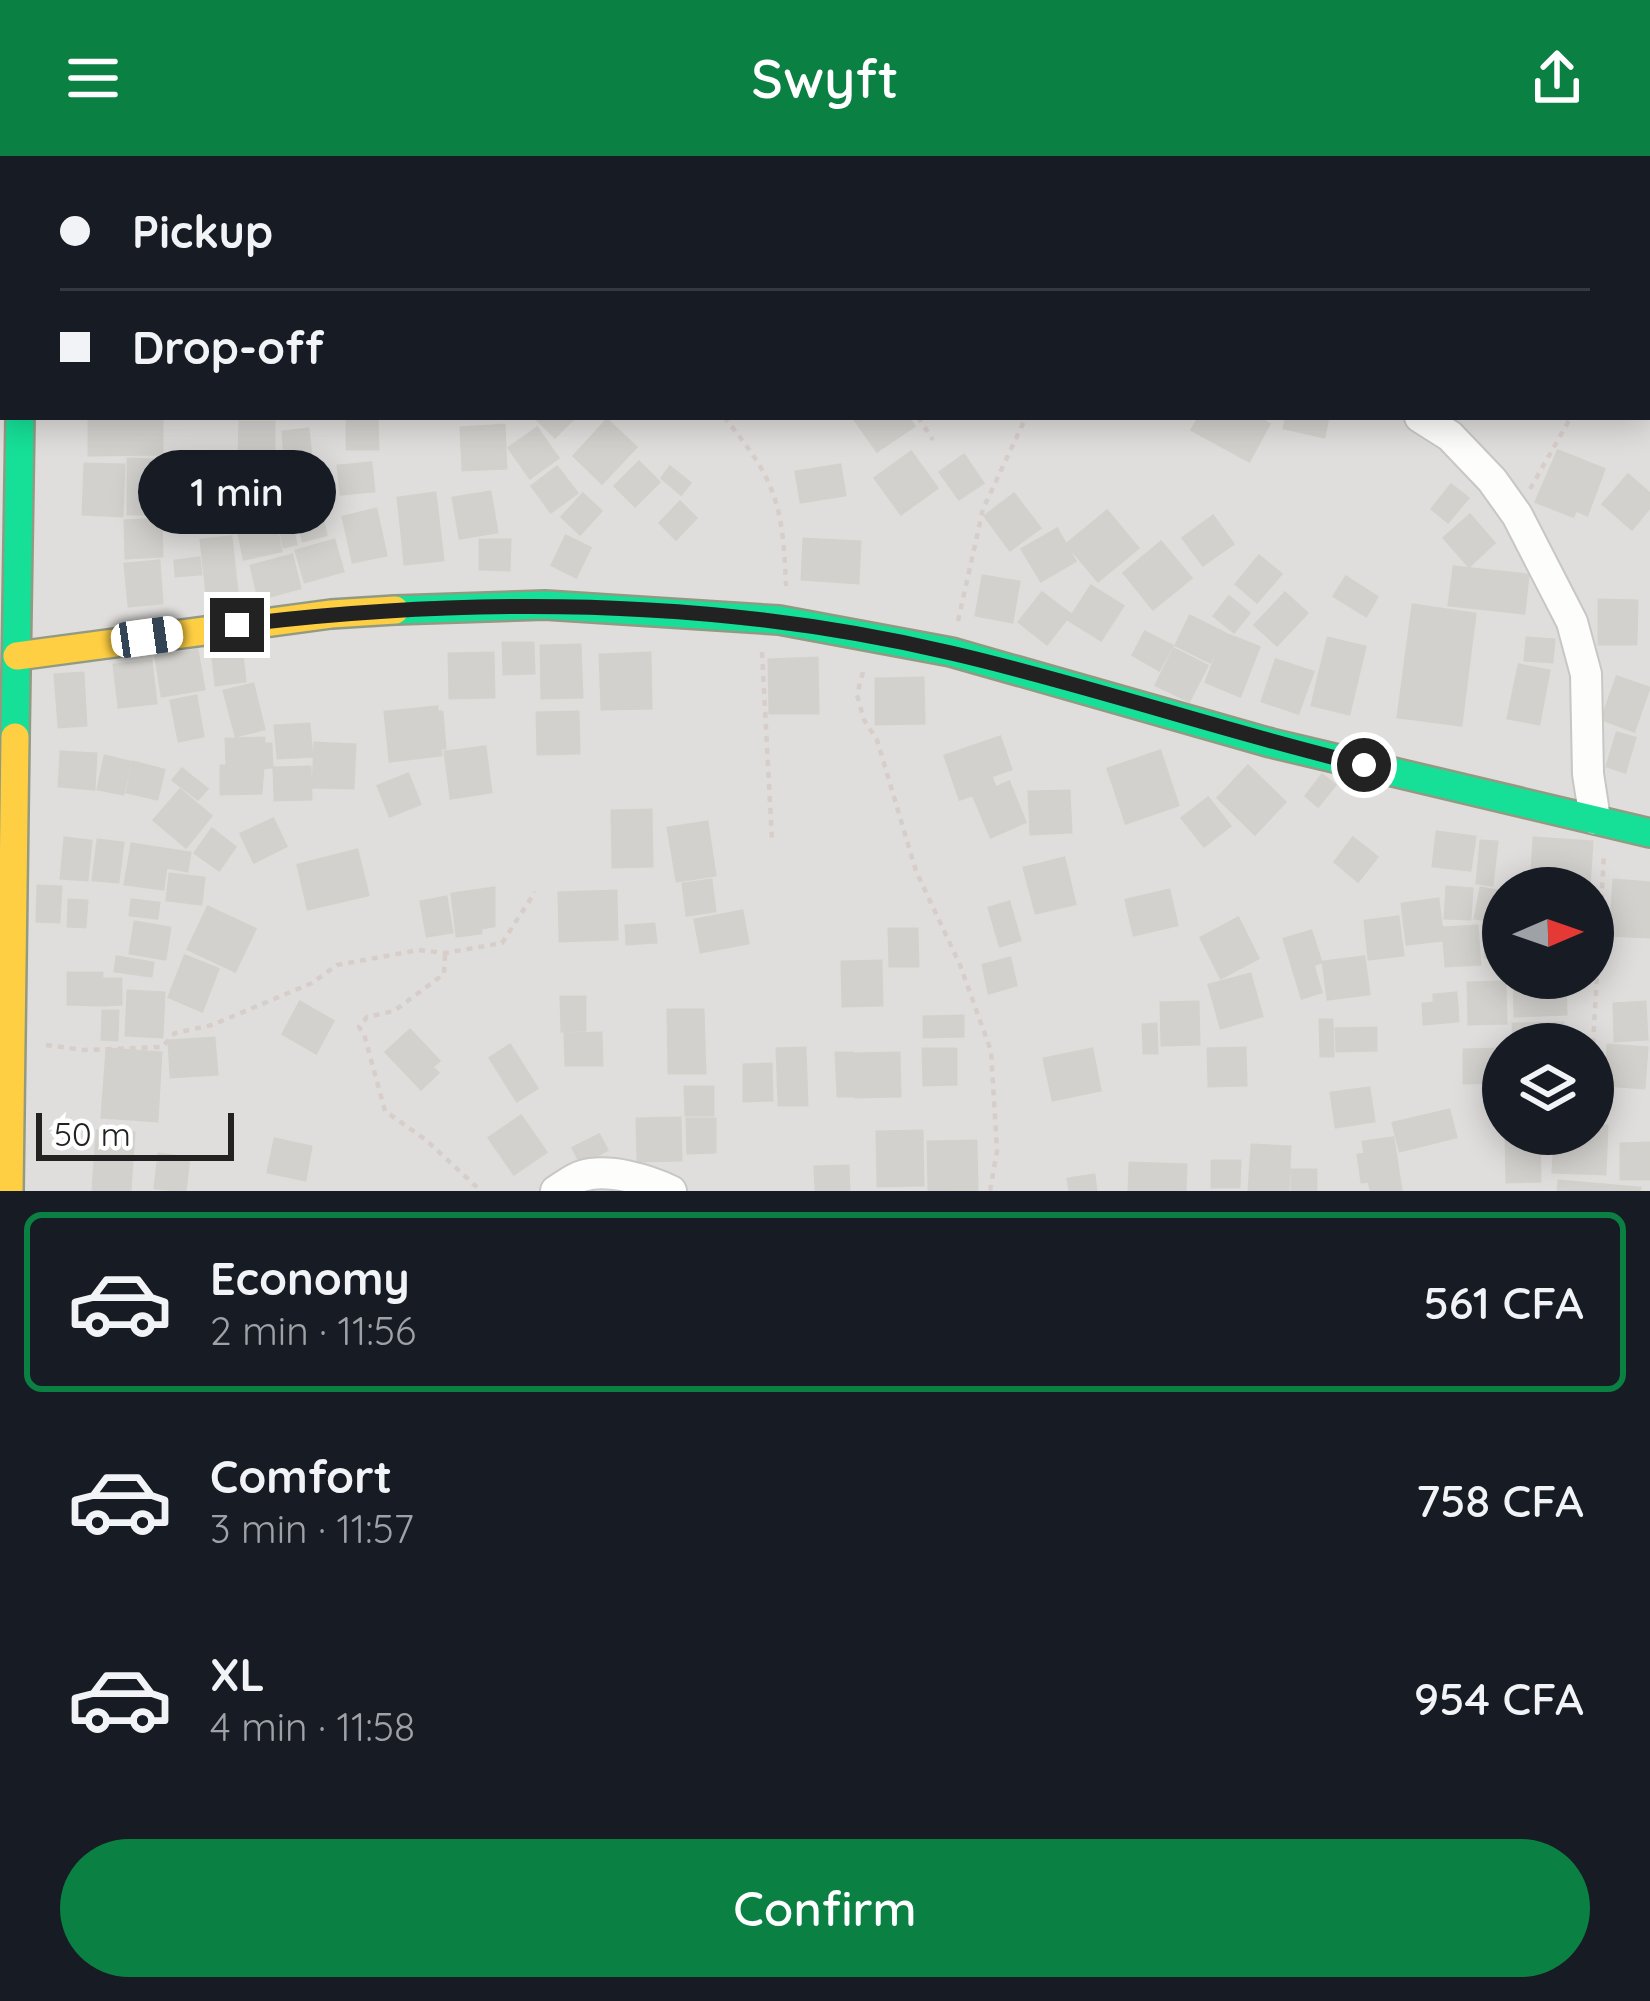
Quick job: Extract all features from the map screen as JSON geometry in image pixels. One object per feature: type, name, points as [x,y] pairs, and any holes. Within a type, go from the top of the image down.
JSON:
[{"type":"street","points":[[9,1191],[20,420]]},
{"type":"street","points":[[1425,420],[1450,436],[1492,480],[1516,515],[1572,622],[1586,674],[1588,774],[1595,819]]},
{"type":"street","points":[[17,656],[307,617],[452,606],[545,605],[779,620],[951,652],[1271,743],[1650,833]]},
{"type":"street","points":[[556,1191],[584,1175],[614,1175],[653,1182],[671,1191]]},
{"type":"path","points":[[726,420],[759,460],[784,520],[786,588],[779,620],[761,653],[772,840]]},
{"type":"path","points":[[920,420],[933,440]]},
{"type":"path","points":[[951,652],[983,509],[1025,420]]},
{"type":"path","points":[[1516,515],[1569,420]]},
{"type":"path","points":[[879,639],[857,695],[863,720],[878,740],[916,871],[961,965],[991,1052],[997,1151],[990,1191]]},
{"type":"path","points":[[1594,1023],[1604,846],[1595,819]]},
{"type":"path","points":[[10,1043],[84,1050],[161,1046],[175,1033],[212,1025],[312,983],[337,965],[419,950],[446,953],[502,943],[535,892]]},
{"type":"path","points":[[446,953],[444,974],[394,1011],[367,1017],[359,1027],[385,1111],[426,1140],[482,1191]]},
{"type":"shaded area","points":[[0,420],[1650,420],[1650,1191],[0,1191]]},
{"type":"building","points":[[89,420],[162,420],[162,454],[89,455]]},
{"type":"building","points":[[347,420],[377,420],[378,449],[347,449]]},
{"type":"building","points":[[538,420],[572,420],[555,437]]},
{"type":"building","points":[[607,420],[636,447],[602,483],[574,456]]},
{"type":"building","points":[[855,420],[910,420],[914,426],[877,451]]},
{"type":"building","points":[[1197,420],[1262,420],[1269,424],[1249,461],[1192,430]]},
{"type":"building","points":[[1286,420],[1327,420],[1324,437],[1284,428]]},
{"type":"building","points":[[240,422],[274,422],[274,456],[239,455]]},
{"type":"building","points":[[504,425],[506,468],[463,470],[461,428]]},
{"type":"building","points":[[537,428],[558,458],[530,478],[509,448]]},
{"type":"building","points":[[308,429],[311,456],[285,458],[283,432]]},
{"type":"building","points":[[1558,451],[1604,469],[1587,515],[1576,510],[1573,516],[1536,502]]},
{"type":"building","points":[[911,452],[937,488],[901,514],[875,478]]},
{"type":"building","points":[[964,455],[983,483],[959,499],[940,472]]},
{"type":"building","points":[[128,459],[155,460],[155,514],[128,514]]},
{"type":"building","points":[[314,460],[317,487],[286,491],[284,462]]},
{"type":"building","points":[[639,462],[659,482],[635,506],[615,486]]},
{"type":"building","points":[[371,463],[374,491],[341,494],[338,466]]},
{"type":"building","points":[[85,464],[124,465],[122,516],[83,514]]},
{"type":"building","points":[[840,465],[845,495],[801,502],[796,472]]},
{"type":"building","points":[[557,467],[577,493],[551,512],[532,486]]},
{"type":"building","points":[[670,467],[690,483],[681,494],[662,478]]},
{"type":"building","points":[[1628,475],[1650,494],[1650,507],[1632,529],[1603,504]]},
{"type":"building","points":[[1451,485],[1468,498],[1448,522],[1432,509]]},
{"type":"building","points":[[316,490],[326,535],[303,541],[293,495]]},
{"type":"building","points":[[490,492],[497,532],[460,538],[453,498]]},
{"type":"building","points":[[435,493],[443,560],[405,564],[398,498]]},
{"type":"building","points":[[198,494],[230,494],[229,532],[197,531]]},
{"type":"building","points":[[583,494],[601,511],[580,534],[562,517]]},
{"type":"building","points":[[1014,494],[1040,528],[1010,550],[985,516]]},
{"type":"building","points":[[680,502],[696,518],[676,539],[660,523]]},
{"type":"building","points":[[288,506],[296,544],[284,547],[276,508]]},
{"type":"building","points":[[376,509],[386,555],[353,562],[343,517]]},
{"type":"building","points":[[273,511],[281,551],[244,559],[236,518]]},
{"type":"building","points":[[1107,511],[1138,548],[1098,581],[1067,544]]},
{"type":"building","points":[[1470,515],[1494,543],[1469,566],[1444,538]]},
{"type":"building","points":[[1213,516],[1233,544],[1203,565],[1183,538]]},
{"type":"building","points":[[161,519],[162,556],[126,558],[125,521]]},
{"type":"building","points":[[1057,529],[1075,561],[1041,581],[1022,549]]},
{"type":"building","points":[[566,536],[590,548],[576,577],[552,565]]},
{"type":"building","points":[[231,537],[237,591],[207,594],[201,540]]},
{"type":"building","points":[[804,539],[860,542],[858,583],[802,579]]},
{"type":"building","points":[[334,540],[343,571],[305,582],[296,551]]},
{"type":"building","points":[[480,540],[510,540],[509,570],[480,569]]},
{"type":"building","points":[[1161,542],[1191,578],[1153,609],[1124,573]]},
{"type":"building","points":[[292,555],[300,588],[259,599],[251,566]]},
{"type":"building","points":[[1259,556],[1281,574],[1257,602],[1236,584]]},
{"type":"building","points":[[199,558],[201,574],[176,576],[175,561]]},
{"type":"building","points":[[159,561],[162,603],[129,606],[125,564]]},
{"type":"building","points":[[1454,567],[1528,575],[1524,613],[1449,605]]},
{"type":"building","points":[[983,576],[1019,582],[1012,622],[976,615]]},
{"type":"building","points":[[1346,577],[1377,597],[1366,616],[1334,596]]},
{"type":"building","points":[[1091,586],[1123,606],[1101,640],[1069,620]]},
{"type":"building","points":[[1042,593],[1070,614],[1047,644],[1019,622]]},
{"type":"building","points":[[1285,593],[1307,613],[1277,645],[1255,625]]},
{"type":"building","points":[[1229,597],[1249,613],[1234,632],[1214,616]]},
{"type":"building","points":[[1599,600],[1637,601],[1636,644],[1599,644]]},
{"type":"building","points":[[1413,605],[1475,614],[1461,725],[1398,717]]},
{"type":"building","points":[[1190,616],[1224,633],[1210,662],[1176,645]]},
{"type":"building","points":[[1145,632],[1172,646],[1159,670],[1133,655]]},
{"type":"building","points":[[1225,634],[1259,647],[1240,696],[1206,682]]},
{"type":"building","points":[[1328,638],[1365,647],[1349,714],[1312,705]]},
{"type":"building","points":[[1527,638],[1554,640],[1552,662],[1525,660]]},
{"type":"building","points":[[503,643],[533,643],[534,673],[504,674]]},
{"type":"building","points":[[580,645],[582,697],[542,698],[541,646]]},
{"type":"building","points":[[1174,649],[1207,666],[1189,701],[1156,685]]},
{"type":"building","points":[[197,650],[204,689],[162,696],[156,657]]},
{"type":"building","points":[[493,653],[494,697],[450,698],[449,654]]},
{"type":"building","points":[[650,653],[651,708],[602,709],[600,655]]},
{"type":"building","points":[[242,654],[245,681],[216,685],[213,658]]},
{"type":"building","points":[[817,658],[818,713],[770,713],[769,660]]},
{"type":"building","points":[[1276,660],[1313,672],[1298,713],[1262,701]]},
{"type":"building","points":[[151,661],[156,703],[119,707],[114,665]]},
{"type":"building","points":[[1519,665],[1549,671],[1539,724],[1508,718]]},
{"type":"building","points":[[83,673],[86,725],[59,727],[55,675]]},
{"type":"building","points":[[1617,677],[1649,688],[1634,731],[1602,719]]},
{"type":"building","points":[[923,678],[924,723],[876,724],[876,679]]},
{"type":"building","points":[[253,684],[264,729],[236,736],[224,691]]},
{"type":"building","points":[[196,696],[203,736],[179,741],[171,701]]},
{"type":"building","points":[[437,707],[442,712],[445,748],[440,748],[441,755],[390,761],[385,712]]},
{"type":"building","points":[[578,712],[579,753],[538,754],[537,713]]},
{"type":"building","points":[[309,724],[312,756],[278,758],[275,726]]},
{"type":"building","points":[[1617,733],[1635,738],[1625,772],[1607,766]]},
{"type":"building","points":[[1000,737],[1011,769],[991,776],[995,787],[960,799],[945,756]]},
{"type":"building","points":[[264,738],[264,744],[271,744],[272,767],[263,768],[261,793],[221,794],[226,739]]},
{"type":"building","points":[[315,743],[355,745],[353,788],[313,787]]},
{"type":"building","points":[[485,747],[491,792],[451,798],[445,752]]},
{"type":"building","points":[[1160,751],[1178,805],[1126,823],[1108,769]]},
{"type":"building","points":[[61,752],[96,754],[94,789],[59,786]]},
{"type":"building","points":[[105,756],[130,762],[123,794],[98,789]]},
{"type":"building","points":[[133,762],[164,770],[157,799],[127,792]]},
{"type":"building","points":[[1248,766],[1285,802],[1255,834],[1218,798]]},
{"type":"building","points":[[310,767],[311,799],[275,800],[274,768]]},
{"type":"building","points":[[182,769],[207,789],[198,799],[173,780]]},
{"type":"building","points":[[408,774],[420,804],[390,816],[378,786]]},
{"type":"building","points":[[1322,775],[1335,785],[1318,806],[1306,796]]},
{"type":"building","points":[[1009,782],[1025,822],[991,837],[974,797]]},
{"type":"building","points":[[180,790],[211,816],[186,847],[154,820]]},
{"type":"building","points":[[1069,791],[1071,832],[1031,834],[1029,792]]},
{"type":"building","points":[[1208,798],[1230,826],[1204,846],[1182,818]]},
{"type":"building","points":[[651,810],[652,866],[613,867],[612,811]]},
{"type":"building","points":[[273,819],[286,846],[254,862],[241,834]]},
{"type":"building","points":[[707,822],[715,875],[677,881],[668,828]]},
{"type":"building","points":[[212,829],[235,847],[219,870],[195,853]]},
{"type":"building","points":[[1437,832],[1475,837],[1470,870],[1433,866]]},
{"type":"building","points":[[65,838],[91,841],[87,880],[61,878]]},
{"type":"building","points":[[1353,838],[1377,857],[1358,881],[1335,862]]},
{"type":"building","points":[[1534,838],[1592,842],[1590,867],[1532,867]]},
{"type":"building","points":[[98,840],[123,843],[118,882],[93,880]]},
{"type":"building","points":[[1481,841],[1497,842],[1494,867],[1482,867],[1482,884],[1477,883]]},
{"type":"building","points":[[132,844],[190,853],[187,871],[166,867],[163,889],[125,884]]},
{"type":"building","points":[[357,850],[368,895],[308,909],[298,865]]},
{"type":"building","points":[[1064,858],[1075,904],[1036,913],[1024,868]]},
{"type":"building","points":[[170,874],[204,878],[201,904],[167,900]]},
{"type":"building","points":[[711,880],[715,911],[687,915],[683,884]]},
{"type":"building","points":[[1614,880],[1650,883],[1650,937],[1614,935]]},
{"type":"building","points":[[38,886],[61,887],[59,922],[37,921]]},
{"type":"building","points":[[1447,887],[1472,889],[1470,919],[1445,918]]},
{"type":"building","points":[[494,888],[494,926],[457,936],[452,894]]},
{"type":"building","points":[[1481,888],[1482,888],[1482,919],[1475,918]]},
{"type":"building","points":[[1169,890],[1177,925],[1134,935],[1126,900]]},
{"type":"building","points":[[616,891],[617,939],[560,941],[559,893]]},
{"type":"building","points":[[446,897],[452,932],[427,936],[421,902]]},
{"type":"building","points":[[1438,899],[1443,940],[1407,944],[1402,904]]},
{"type":"building","points":[[69,900],[87,901],[85,927],[68,926]]},
{"type":"building","points":[[132,900],[159,903],[157,918],[130,915]]},
{"type":"building","points":[[1009,902],[1020,940],[1000,946],[989,908]]},
{"type":"building","points":[[208,907],[255,929],[235,971],[188,949]]},
{"type":"building","points":[[742,911],[748,943],[701,952],[695,920]]},
{"type":"building","points":[[1398,917],[1403,955],[1369,959],[1365,921]]},
{"type":"building","points":[[1238,918],[1258,958],[1221,978],[1201,938]]},
{"type":"building","points":[[135,922],[170,928],[165,959],[130,953]]},
{"type":"building","points":[[654,924],[656,942],[627,944],[626,926]]},
{"type":"building","points":[[1477,926],[1480,964],[1446,966],[1443,928]]},
{"type":"building","points":[[889,929],[917,929],[918,966],[890,966]]},
{"type":"building","points":[[1311,931],[1321,962],[1313,965],[1321,992],[1302,998],[1284,939]]},
{"type":"building","points":[[185,956],[218,969],[202,1011],[169,997]]},
{"type":"building","points":[[117,957],[153,963],[151,976],[115,971]]},
{"type":"building","points":[[1364,957],[1369,994],[1328,999],[1323,962]]},
{"type":"building","points":[[1010,958],[1016,985],[989,993],[983,965]]},
{"type":"building","points":[[881,961],[882,1005],[843,1006],[842,962]]},
{"type":"building","points":[[68,973],[102,973],[101,1005],[68,1004]]},
{"type":"building","points":[[1250,974],[1262,1016],[1221,1028],[1209,985]]},
{"type":"building","points":[[104,979],[121,979],[121,1004],[104,1005]]},
{"type":"building","points":[[1468,983],[1482,983],[1482,999],[1505,999],[1506,1023],[1469,1024]]},
{"type":"building","points":[[128,991],[164,993],[162,1037],[126,1035]]},
{"type":"building","points":[[1456,993],[1458,1021],[1424,1024],[1423,1004],[1434,1003],[1434,995]]},
{"type":"building","points":[[561,997],[585,997],[585,1030],[562,1031]]},
{"type":"building","points":[[1515,999],[1566,999],[1566,1014],[1515,1016]]},
{"type":"building","points":[[300,1002],[333,1021],[316,1053],[283,1034]]},
{"type":"building","points":[[1198,1002],[1199,1044],[1162,1045],[1161,1003]]},
{"type":"building","points":[[1645,1002],[1647,1039],[1615,1041],[1614,1004]]},
{"type":"building","points":[[668,1010],[703,1010],[705,1073],[669,1073]]},
{"type":"building","points":[[103,1011],[118,1011],[117,1040],[102,1039]]},
{"type":"building","points":[[963,1016],[963,1036],[924,1037],[924,1017]]},
{"type":"building","points":[[1320,1020],[1332,1020],[1333,1056],[1321,1056]]},
{"type":"building","points":[[1156,1024],[1157,1053],[1144,1053],[1143,1025]]},
{"type":"building","points":[[1376,1028],[1376,1050],[1337,1051],[1336,1029]]},
{"type":"building","points":[[410,1030],[439,1061],[432,1067],[438,1073],[421,1089],[386,1052]]},
{"type":"building","points":[[601,1033],[602,1065],[566,1065],[565,1034]]},
{"type":"building","points":[[214,1038],[217,1074],[171,1077],[169,1041]]},
{"type":"building","points":[[510,1045],[537,1088],[517,1101],[490,1058]]},
{"type":"building","points":[[1614,1045],[1647,1048],[1644,1088],[1614,1086]]},
{"type":"building","points":[[805,1048],[807,1105],[779,1105],[777,1049]]},
{"type":"building","points":[[1245,1048],[1246,1085],[1209,1086],[1208,1049]]},
{"type":"building","points":[[107,1049],[161,1053],[157,1121],[102,1117]]},
{"type":"building","points":[[923,1049],[956,1049],[956,1084],[924,1085]]},
{"type":"building","points":[[1092,1049],[1100,1090],[1053,1100],[1044,1059]]},
{"type":"building","points":[[1464,1050],[1482,1050],[1482,1083],[1464,1083]]},
{"type":"building","points":[[836,1053],[852,1053],[853,1096],[838,1096]]},
{"type":"building","points":[[899,1053],[900,1096],[856,1097],[855,1054]]},
{"type":"building","points":[[771,1064],[772,1100],[744,1101],[744,1065]]},
{"type":"building","points":[[685,1087],[713,1087],[713,1115],[686,1115]]},
{"type":"building","points":[[1369,1088],[1374,1121],[1336,1127],[1331,1093]]},
{"type":"building","points":[[1449,1110],[1456,1137],[1400,1151],[1393,1123]]},
{"type":"building","points":[[521,1116],[546,1152],[514,1174],[489,1138]]},
{"type":"building","points":[[680,1118],[681,1160],[638,1161],[637,1119]]},
{"type":"building","points":[[687,1119],[715,1119],[715,1152],[688,1153]]},
{"type":"building","points":[[97,1131],[134,1133],[130,1191],[93,1191]]},
{"type":"building","points":[[922,1131],[923,1185],[878,1186],[877,1132]]},
{"type":"building","points":[[599,1135],[607,1150],[581,1164],[573,1148]]},
{"type":"building","points":[[1393,1138],[1401,1190],[1371,1191],[1369,1181],[1362,1182],[1358,1155],[1365,1154],[1363,1142]]},
{"type":"building","points":[[275,1139],[311,1147],[305,1180],[268,1172]]},
{"type":"building","points":[[976,1141],[977,1190],[929,1191],[928,1142]]},
{"type":"building","points":[[1650,1143],[1650,1179],[1621,1179],[1621,1144]]},
{"type":"building","points":[[1252,1145],[1290,1147],[1288,1191],[1249,1191]]},
{"type":"building","points":[[159,1154],[189,1158],[185,1191],[155,1188]]},
{"type":"building","points":[[1506,1155],[1539,1155],[1540,1181],[1507,1182]]},
{"type":"building","points":[[1554,1155],[1606,1155],[1605,1174],[1553,1172]]},
{"type":"building","points":[[1212,1161],[1240,1161],[1239,1187],[1212,1187]]},
{"type":"building","points":[[1130,1163],[1186,1165],[1185,1191],[1129,1191]]},
{"type":"building","points":[[848,1166],[849,1191],[816,1191],[815,1167]]},
{"type":"building","points":[[1292,1170],[1316,1170],[1316,1191],[1292,1191]]},
{"type":"building","points":[[1094,1175],[1096,1191],[1070,1191],[1068,1179]]},
{"type":"building","points":[[1559,1181],[1640,1188],[1558,1191]]},
{"type":"traffic: fast","points":[[15,737],[20,420]]},
{"type":"traffic: fast","points":[[395,610],[545,605],[779,620],[951,652],[1271,743],[1650,833]]},
{"type":"traffic: slow","points":[[17,656],[331,614],[395,610]]},
{"type":"traffic: slow","points":[[9,1191],[15,737]]},
{"type":"route","points":[[237,625],[452,606],[545,605],[779,620],[951,652],[1364,765]]}]
